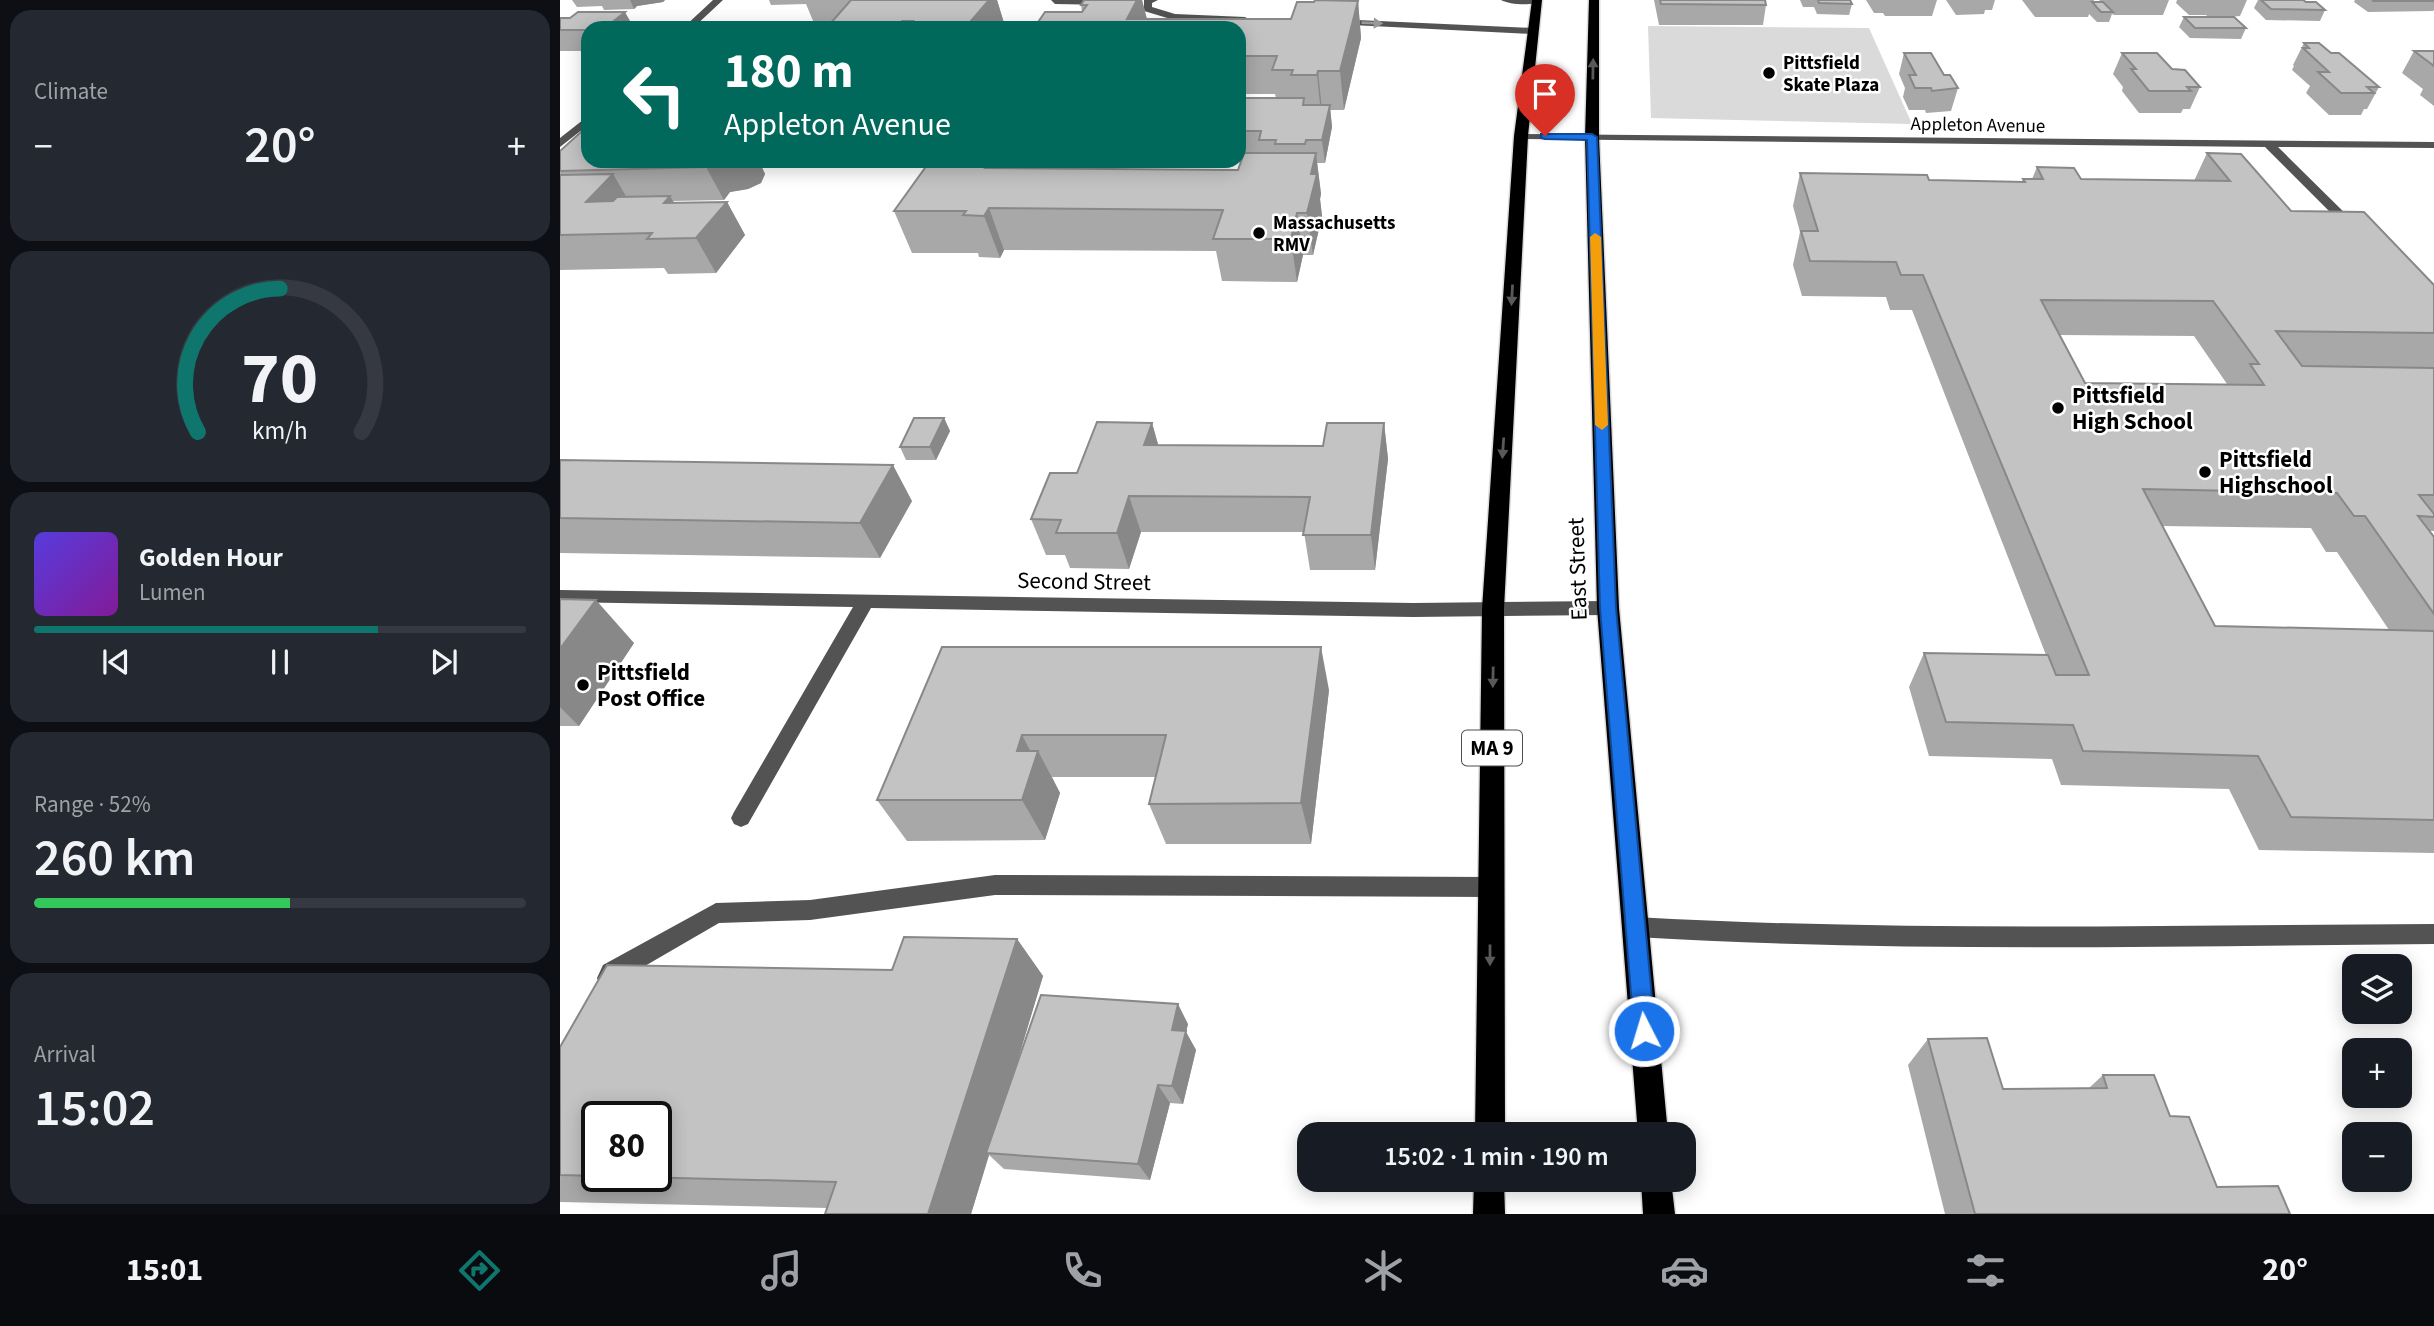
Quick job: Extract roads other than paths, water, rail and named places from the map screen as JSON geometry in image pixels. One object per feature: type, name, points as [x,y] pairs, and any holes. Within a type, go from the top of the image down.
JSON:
[{"type":"highway","name":"East Street","points":[[1594,0],[1592,137],[1608,608],[1652,1122]]},
{"type":"highway","name":"MA 9","points":[[1490,1122],[1493,609],[1521,136],[1537,1]]},
{"type":"highway","points":[[1489,1192],[1489,1214]]},
{"type":"highway","points":[[1657,1192],[1659,1214]]},
{"type":"street","points":[[696,21],[718,0]]},
{"type":"street","points":[[1506,0],[1537,1]]},
{"type":"street","points":[[1055,1],[1122,4],[1098,13]]},
{"type":"street","points":[[1135,2],[1150,1],[1147,9],[1174,17],[1259,20]]},
{"type":"street","points":[[1325,22],[1533,31]]},
{"type":"street","points":[[560,144],[581,125]]},
{"type":"street","name":"Appleton Avenue","points":[[1521,136],[2434,145]]},
{"type":"street","points":[[2269,144],[2366,241]]},
{"type":"street","name":"Second Street","points":[[560,596],[865,602],[1608,608]]},
{"type":"street","points":[[741,818],[865,602]]},
{"type":"street","points":[[596,996],[611,973],[716,913],[810,910],[995,884],[1491,887]]},
{"type":"street","points":[[1636,927],[1736,933],[2006,936],[2434,934]]},
{"type":"place","name":"Pittsfield Skate Plaza","points":[[1769,73]]},
{"type":"place","name":"Massachusetts RMV","points":[[1259,233]]},
{"type":"place","name":"Pittsfield High School","points":[[2058,408]]},
{"type":"place","name":"Pittsfield Highschool","points":[[2205,472]]},
{"type":"place","name":"Pittsfield Post Office","points":[[583,685]]}]
